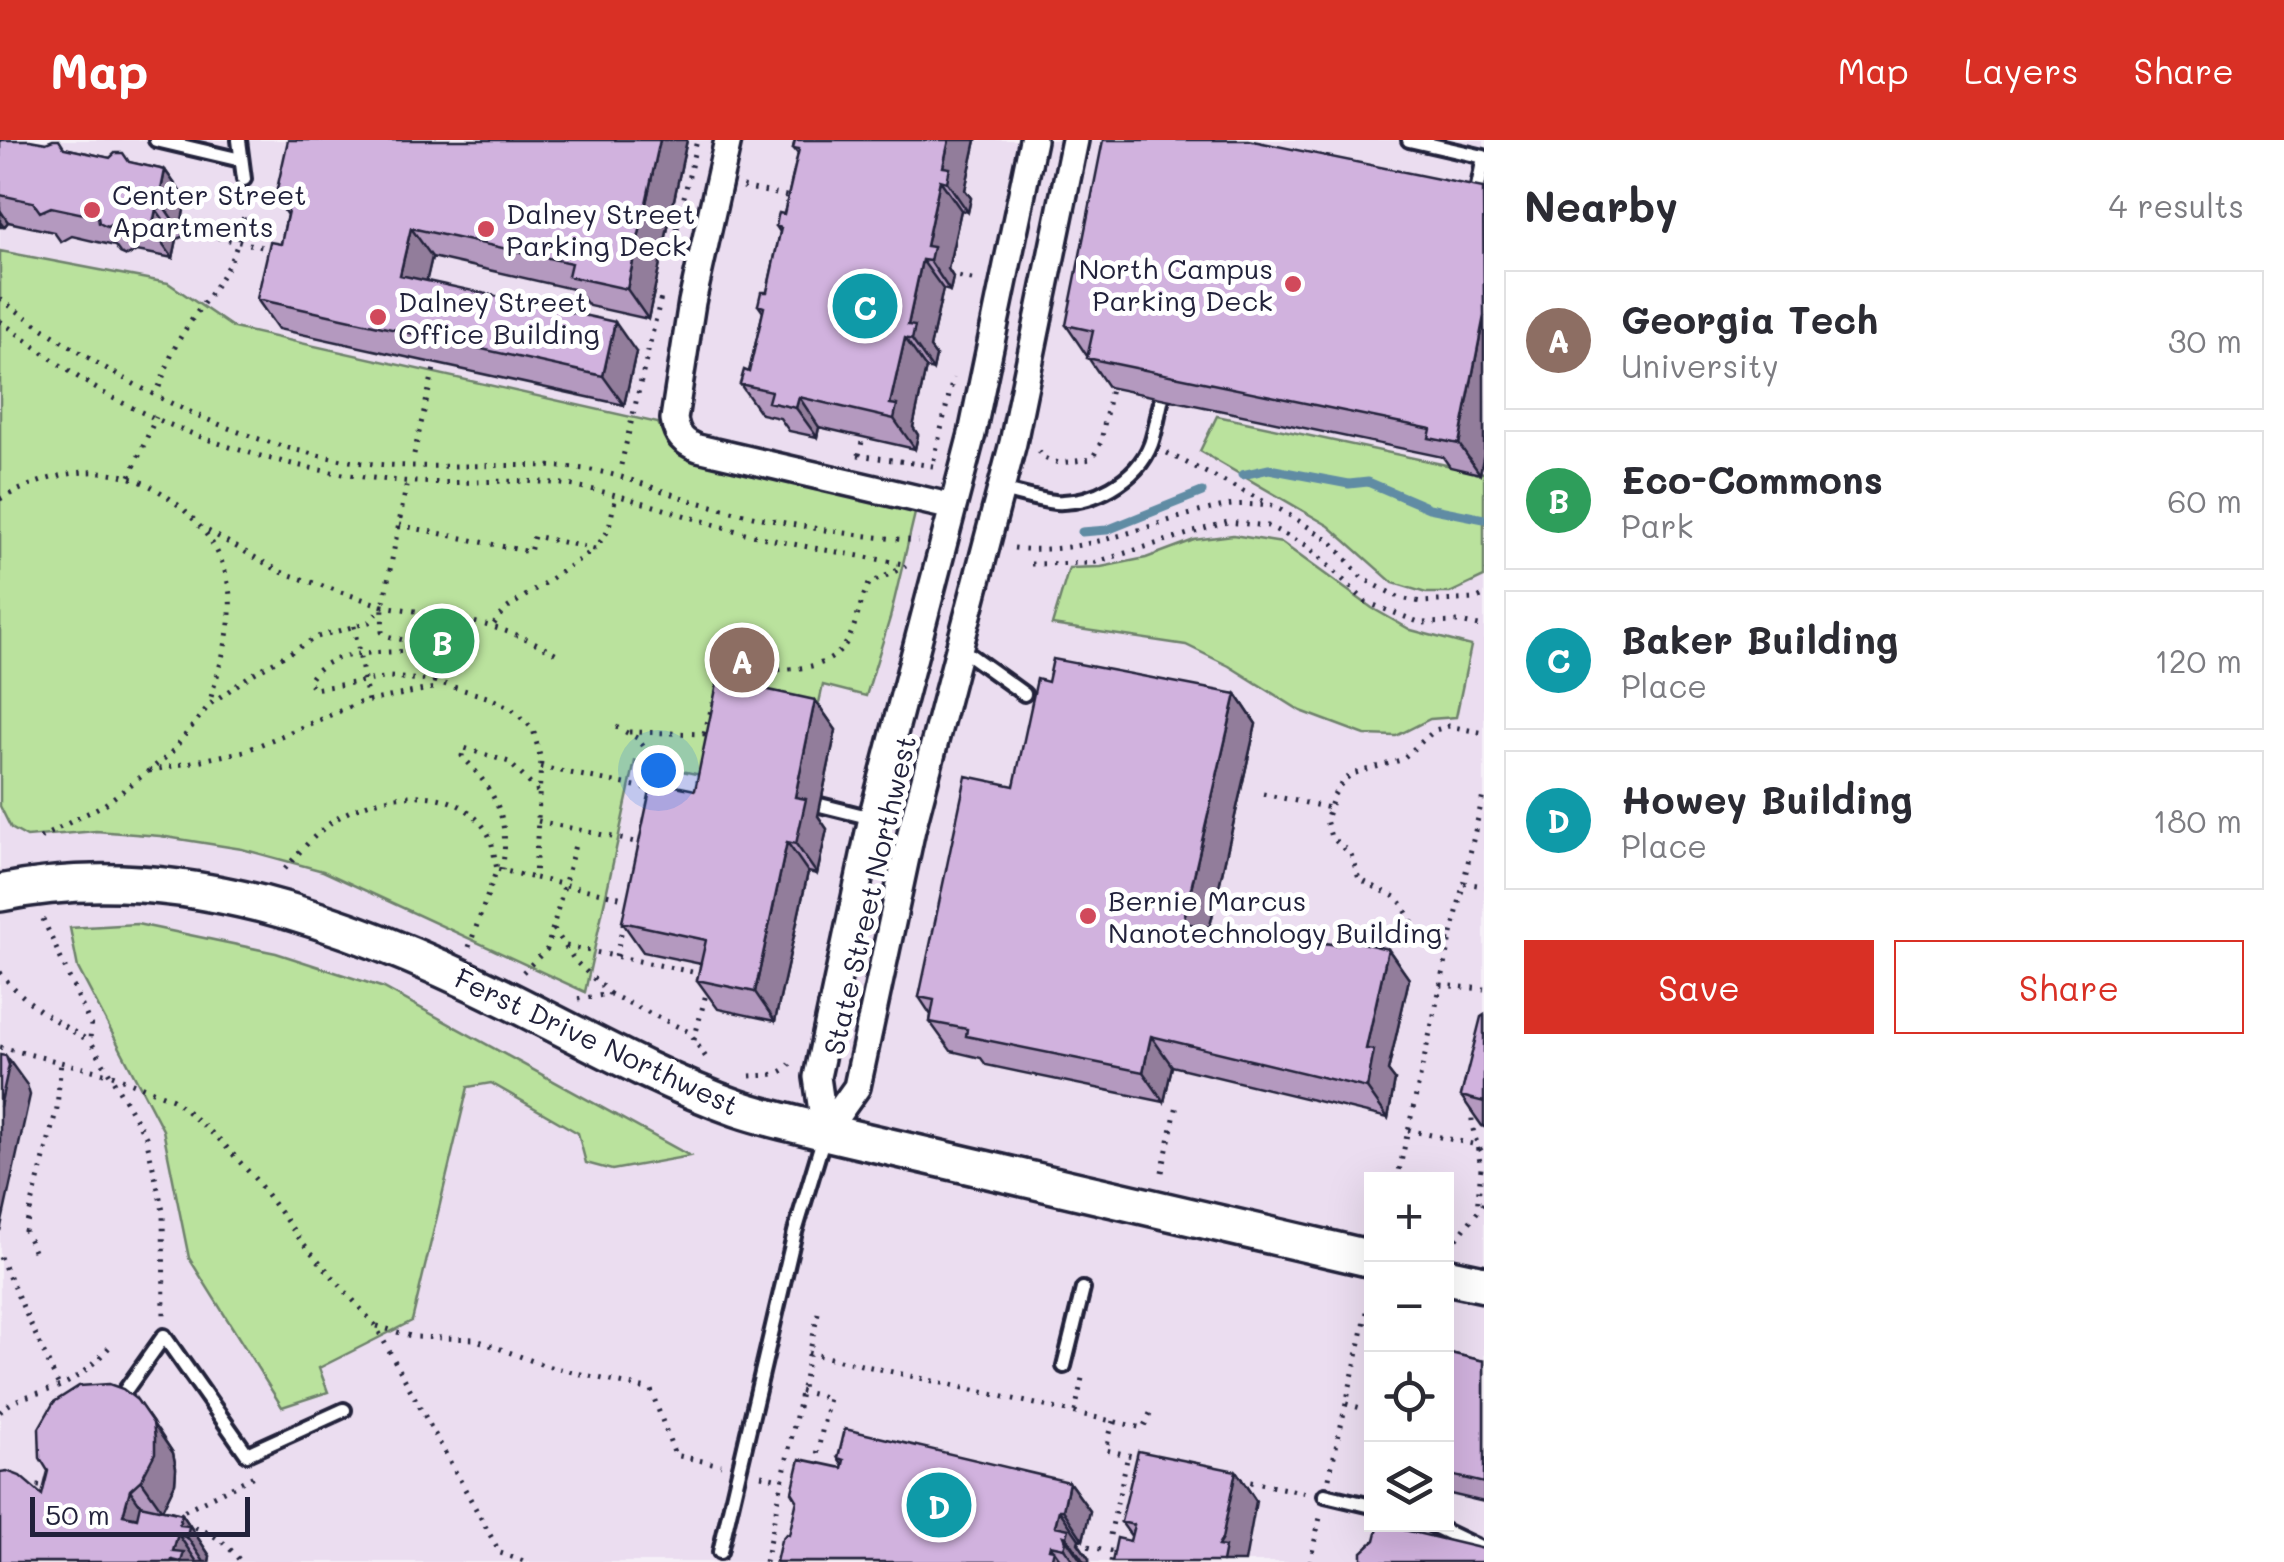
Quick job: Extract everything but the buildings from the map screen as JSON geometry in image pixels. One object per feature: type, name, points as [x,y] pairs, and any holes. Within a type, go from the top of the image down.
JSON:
[{"type":"street","points":[[728,140],[692,302],[674,420],[676,432],[685,443],[698,448],[953,507]]},
{"type":"street","name":"State Street Northwest","points":[[825,1132],[817,1077],[872,818],[972,434],[1033,140]]},
{"type":"street","name":"State Street Northwest","points":[[825,1132],[857,1087],[912,829],[1001,490],[1075,140]]},
{"type":"street","name":"Ferst Drive Northwest","points":[[0,893],[85,883],[139,883],[249,901],[354,932],[455,975],[642,1067],[737,1108],[1364,1257]]},
{"type":"street","points":[[1454,1278],[1484,1284]]},
{"type":"lane","points":[[156,140],[241,160]]},
{"type":"lane","points":[[239,140],[244,179]]},
{"type":"lane","points":[[1409,140],[1484,157],[1473,212]]},
{"type":"lane","points":[[1001,490],[1054,502],[1090,500],[1119,482],[1150,446],[1162,398]]},
{"type":"lane","points":[[960,648],[1024,694]]},
{"type":"lane","points":[[820,805],[872,818]]},
{"type":"lane","points":[[720,1552],[796,1232],[825,1132]]},
{"type":"lane","points":[[1064,1366],[1083,1289]]},
{"type":"lane","points":[[125,1391],[164,1336],[247,1454],[344,1410]]},
{"type":"lane","points":[[1325,1496],[1364,1504]]},
{"type":"lane","points":[[1447,1532],[1484,1550]]},
{"type":"path","points":[[670,259],[697,140]]},
{"type":"path","points":[[159,386],[175,346],[227,271],[246,202],[244,179]]},
{"type":"path","points":[[740,186],[796,198]]},
{"type":"path","points":[[187,231],[289,252]]},
{"type":"path","points":[[947,274],[976,281]]},
{"type":"path","points":[[621,465],[661,298]]},
{"type":"path","points":[[0,299],[70,348],[158,398],[280,447],[356,462],[411,466],[502,464],[586,469],[806,529],[905,540]]},
{"type":"path","points":[[0,321],[112,398],[257,456],[330,473],[407,482],[557,484],[616,494],[748,534],[908,565],[869,584],[843,649],[822,665],[741,675],[728,685]]},
{"type":"path","points":[[414,454],[435,364]]},
{"type":"path","points":[[1038,448],[1044,458],[1059,463],[1092,458],[1101,442],[1111,388]]},
{"type":"path","points":[[130,476],[156,418]]},
{"type":"path","points":[[859,455],[863,436]]},
{"type":"path","points":[[1150,446],[1189,462],[1331,540],[1362,578],[1400,598],[1422,602],[1484,596]]},
{"type":"path","points":[[843,451],[933,466]]},
{"type":"path","points":[[0,499],[35,481],[74,471],[130,476],[169,496],[206,530],[232,547],[282,572],[383,606],[493,625],[531,638],[562,656]]},
{"type":"path","points":[[407,482],[383,606],[382,632],[424,645],[424,649],[362,654],[324,664],[308,682],[314,690],[407,676],[490,698],[511,708],[533,728],[540,767],[535,878]]},
{"type":"path","points":[[493,625],[506,609],[595,550],[608,531],[616,494]]},
{"type":"path","points":[[1031,550],[1128,534],[1230,504],[1272,506]]},
{"type":"path","points":[[1031,564],[1093,563],[1227,522],[1268,526],[1308,546],[1366,602],[1421,623],[1484,626]]},
{"type":"path","points":[[399,525],[530,552],[534,536],[595,550]]},
{"type":"path","points":[[206,530],[222,560],[230,592],[227,628],[210,704]]},
{"type":"path","points":[[40,838],[105,804],[170,754],[210,704],[251,675],[317,637],[369,622],[383,606]]},
{"type":"path","points":[[354,626],[368,701]]},
{"type":"path","points":[[149,770],[245,752],[368,701],[430,690],[434,682]]},
{"type":"path","points":[[704,734],[716,695]]},
{"type":"path","points":[[616,726],[639,738],[656,766],[652,789]]},
{"type":"path","points":[[1450,942],[1410,932],[1412,922],[1398,899],[1359,879],[1351,854],[1331,836],[1326,820],[1343,781],[1352,774],[1401,760],[1436,730],[1450,726],[1484,733]]},
{"type":"path","points":[[624,731],[710,734],[706,750]]},
{"type":"path","points":[[469,947],[500,870],[504,832],[492,789],[462,756],[464,748],[509,762],[540,794]]},
{"type":"path","points":[[540,767],[666,792]]},
{"type":"path","points":[[1399,1172],[1484,791]]},
{"type":"path","points":[[1263,794],[1330,808]]},
{"type":"path","points":[[285,869],[304,846],[340,817],[372,802],[399,796],[450,800],[468,812],[488,832],[500,870]]},
{"type":"path","points":[[538,821],[640,844],[644,825]]},
{"type":"path","points":[[537,978],[522,971],[547,949],[575,845]]},
{"type":"path","points":[[500,870],[628,898]]},
{"type":"path","points":[[1464,883],[1484,886]]},
{"type":"path","points":[[616,956],[624,918]]},
{"type":"path","points":[[43,919],[91,1026],[90,1040]]},
{"type":"path","points":[[553,926],[575,961],[610,994],[690,1032],[703,1057],[718,1064]]},
{"type":"path","points":[[566,946],[710,976],[694,1040]]},
{"type":"path","points":[[0,972],[8,983],[66,1028],[90,1040],[146,1137],[163,1211],[164,1336]]},
{"type":"path","points":[[1440,984],[1484,989]]},
{"type":"path","points":[[565,993],[579,1000],[610,994]]},
{"type":"path","points":[[0,1048],[112,1075],[173,1099],[221,1140],[374,1325],[500,1554],[528,1562]]},
{"type":"path","points":[[34,1251],[25,1230],[57,1108],[61,1062]]},
{"type":"path","points":[[749,1076],[773,1074],[786,1070],[790,1064]]},
{"type":"path","points":[[1474,1094],[1472,1127],[1481,1168],[1477,1210]]},
{"type":"path","points":[[1162,1172],[1177,1105]]},
{"type":"path","points":[[1408,1130],[1477,1145],[1484,1155]]},
{"type":"path","points":[[1457,1240],[1484,1203]]},
{"type":"path","points":[[0,1256],[59,1386]]},
{"type":"path","points":[[765,1562],[818,1313]]},
{"type":"path","points":[[374,1325],[414,1337],[474,1340],[546,1366],[651,1390],[675,1455],[780,1479]]},
{"type":"path","points":[[1312,1562],[1364,1325]]},
{"type":"path","points":[[0,1412],[9,1402],[59,1386],[83,1373],[114,1342]]},
{"type":"path","points":[[808,1353],[1143,1428],[1153,1407]]},
{"type":"path","points":[[800,1391],[829,1398],[814,1471]]},
{"type":"path","points":[[1346,1404],[1364,1409]]},
{"type":"path","points":[[1113,1421],[1106,1450],[1146,1459]]},
{"type":"path","points":[[1110,1535],[1128,1455]]},
{"type":"path","points":[[241,1562],[224,1540],[210,1531],[168,1519],[257,1475]]},
{"type":"path","points":[[1238,1479],[1325,1496]]},
{"type":"path","points":[[14,1482],[60,1488]]},
{"type":"path","points":[[1078,1544],[1126,1554]]},
{"type":"path","points":[[1111,1562],[1113,1552]]},
{"type":"shaded area","points":[[0,140],[1484,140],[1484,1562],[0,1562]]},
{"type":"green space","points":[[0,251],[168,283],[234,328],[658,423],[670,447],[679,454],[917,505],[890,618],[866,696],[823,685],[814,725],[724,780],[635,761],[585,992],[323,871],[242,849],[160,836],[96,831],[27,837],[11,828],[0,806]]},
{"type":"green space","points":[[1217,416],[1484,473],[1484,577],[1450,593],[1426,593],[1393,583],[1329,526],[1200,451]]},
{"type":"green space","points":[[1233,535],[1282,543],[1372,608],[1411,630],[1471,646],[1456,717],[1430,719],[1396,736],[1365,735],[1301,711],[1229,666],[1186,645],[1052,625],[1069,568],[1101,567],[1146,558],[1194,540]]},
{"type":"green space","points":[[137,924],[276,953],[384,988],[690,1156],[612,1170],[586,1163],[578,1133],[491,1083],[468,1087],[412,1321],[319,1368],[328,1392],[282,1407],[189,1258],[163,1130],[78,968],[70,928]]},
{"type":"waterway","points":[[1242,475],[1269,469],[1349,484],[1368,482],[1429,508],[1484,519]]},
{"type":"waterway","points":[[1082,532],[1107,530],[1202,492]]},
{"type":"place","name":"Center Street Apartments","points":[[92,210]]},
{"type":"place","name":"Dalney Street Parking Deck","points":[[486,229]]},
{"type":"place","name":"North Campus Parking Deck","points":[[1293,284]]},
{"type":"place","name":"Baker Building","points":[[865,306]]},
{"type":"place","name":"Dalney Street Office Building","points":[[378,317]]},
{"type":"place","name":"Eco-Commons","points":[[442,641]]},
{"type":"place","name":"Georgia Tech","points":[[742,660]]},
{"type":"place","name":"Bernie Marcus Nanotechnology Building","points":[[1088,916]]},
{"type":"place","name":"Howey Building","points":[[939,1505]]}]
